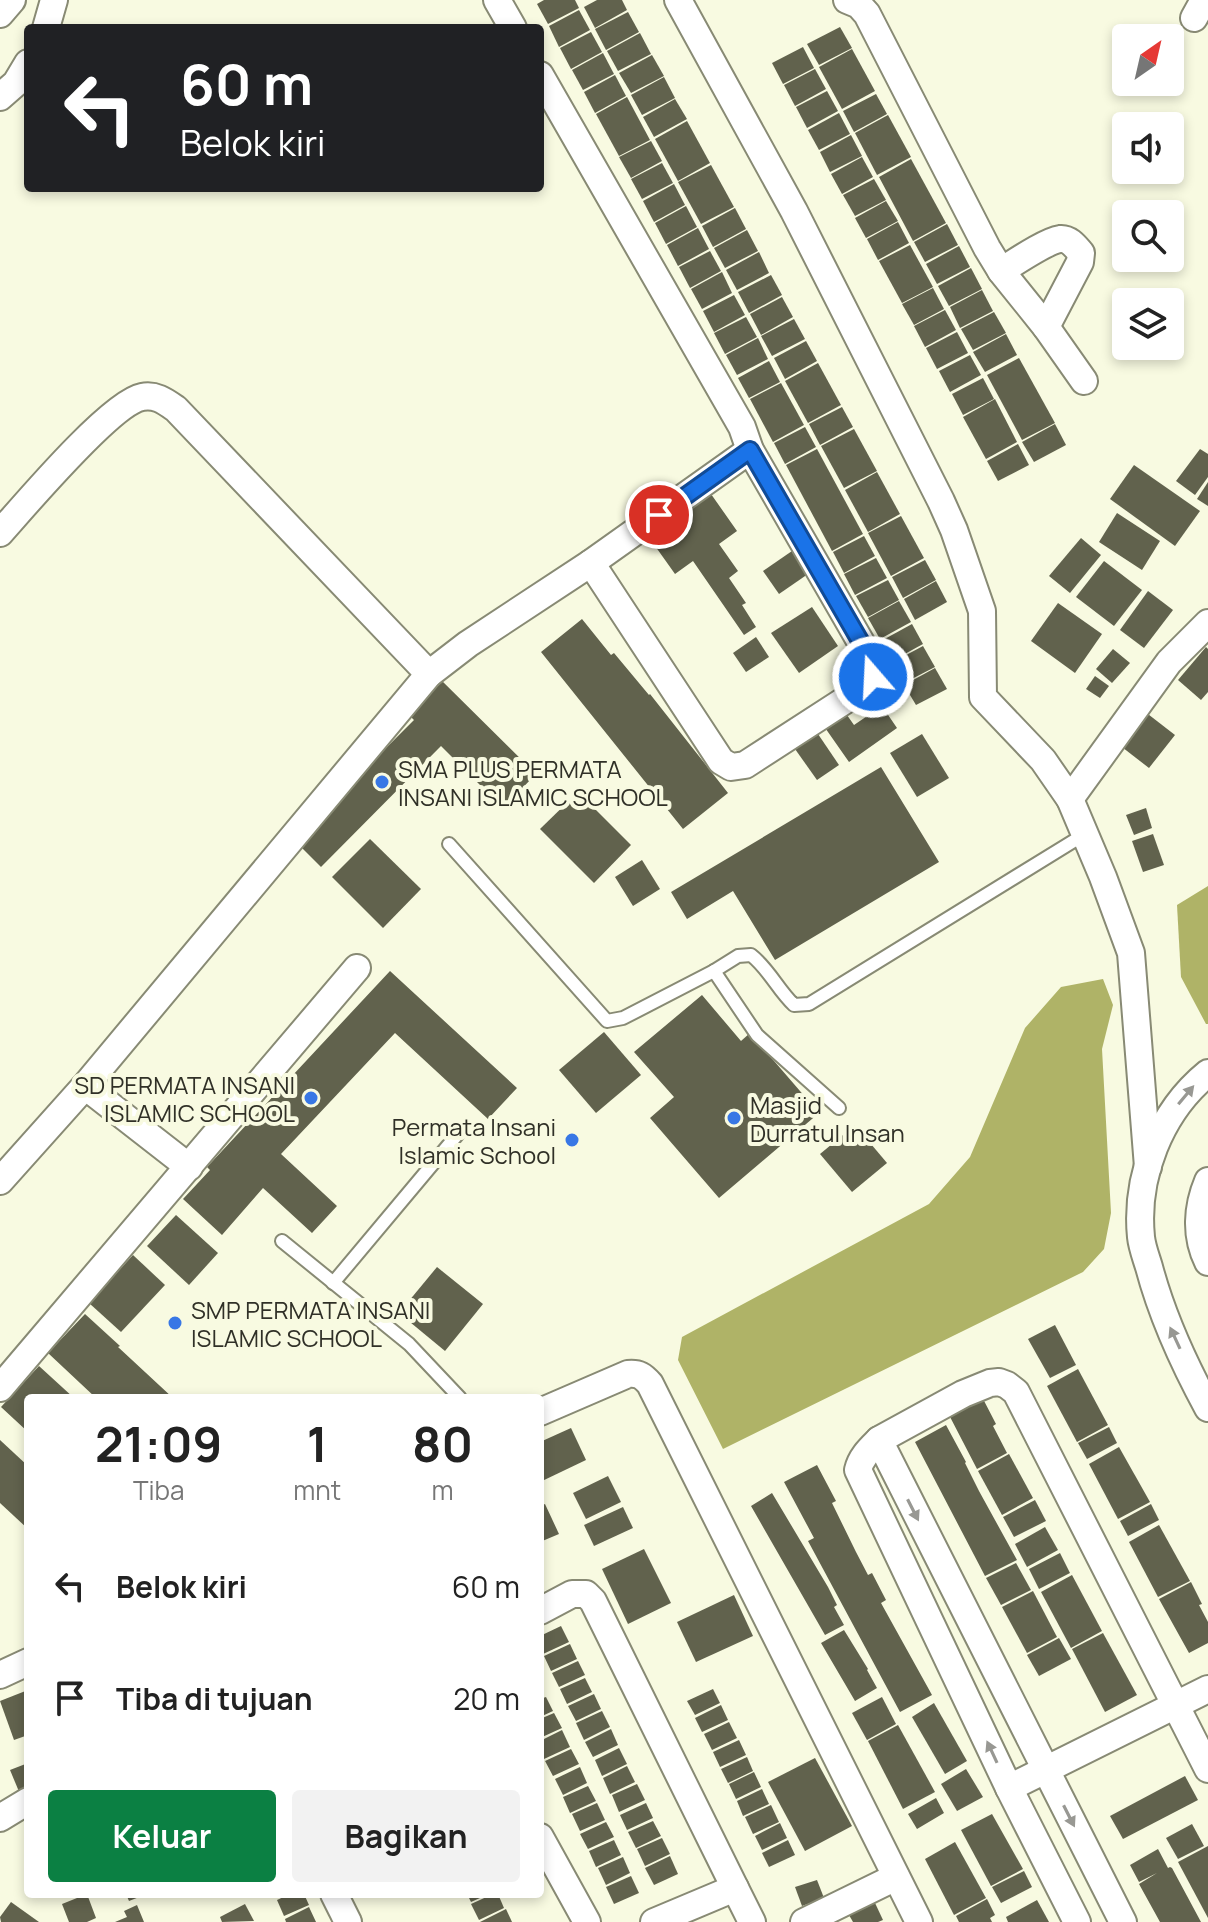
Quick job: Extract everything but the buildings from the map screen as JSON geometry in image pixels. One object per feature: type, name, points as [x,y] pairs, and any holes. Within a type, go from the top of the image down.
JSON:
[{"type":"street","points":[[0,14],[12,0]]},
{"type":"street","points":[[47,24],[54,0]]},
{"type":"street","points":[[497,0],[511,24]]},
{"type":"street","points":[[678,0],[794,211],[954,530],[982,611],[983,697],[1043,760],[1070,799],[1085,834],[1131,953],[1148,1167]]},
{"type":"street","points":[[847,0],[859,5],[867,14],[1001,271],[1084,381]]},
{"type":"street","points":[[0,97],[16,83],[24,70]]},
{"type":"street","points":[[544,82],[874,665],[873,677],[867,686],[745,765],[731,767],[721,761],[591,563]]},
{"type":"street","points":[[1001,271],[1061,239],[1070,242],[1081,253],[1080,262],[1046,327]]},
{"type":"street","points":[[0,533],[83,443],[123,406],[143,396],[159,397],[176,409],[429,674]]},
{"type":"street","points":[[0,1181],[85,1086],[429,674],[750,450]]},
{"type":"street","points":[[1070,799],[1169,662],[1208,623]]},
{"type":"street","points":[[0,1388],[357,968]]},
{"type":"street","points":[[1208,1073],[1175,1108],[1158,1137],[1139,1203],[1141,1240],[1158,1301],[1208,1408]]},
{"type":"street","points":[[85,1086],[189,1167]]},
{"type":"street","points":[[1208,1181],[1198,1223],[1202,1250],[1208,1262]]},
{"type":"street","points":[[544,1410],[628,1374],[636,1373],[650,1384],[919,1922]]},
{"type":"street","points":[[1077,1922],[1009,1788],[858,1470],[860,1462],[879,1440],[963,1394],[990,1383],[999,1382],[1016,1392],[1208,1769]]},
{"type":"street","points":[[879,1440],[1123,1922]]},
{"type":"street","points":[[544,1609],[577,1593],[586,1594],[593,1601],[752,1922]]},
{"type":"street","points":[[0,1675],[24,1664]]},
{"type":"street","points":[[1009,1788],[1208,1689]]},
{"type":"street","points":[[0,1818],[24,1803]]},
{"type":"street","points":[[544,1844],[587,1922]]},
{"type":"street","points":[[804,1922],[896,1877]]},
{"type":"street","points":[[654,1922],[735,1888]]},
{"type":"street","points":[[336,1898],[348,1922]]},
{"type":"lane","points":[[449,844],[607,1021],[623,1018],[738,956],[751,955],[762,964],[794,1005],[809,1004],[1085,834]]},
{"type":"lane","points":[[714,971],[757,1035],[839,1108]]},
{"type":"lane","points":[[333,1283],[462,1129]]},
{"type":"lane","points":[[282,1241],[409,1344],[456,1394]]},
{"type":"shaded area","points":[[1208,886],[1206,1024],[1181,977],[1177,905]]},
{"type":"shaded area","points":[[1103,979],[1113,1005],[1102,1049],[1111,1213],[1104,1249],[1083,1272],[723,1449],[678,1360],[682,1337],[929,1204],[970,1157],[1025,1028],[1061,987]]},
{"type":"place","name":"SMA PLUS PERMATA INSANI ISLAMIC SCHOOL","points":[[382,782]]},
{"type":"place","name":"SD PERMATA INSANI ISLAMIC SCHOOL","points":[[311,1098]]},
{"type":"place","name":"Masjid Durratul Insan","points":[[734,1118]]},
{"type":"place","name":"Permata Insani Islamic School","points":[[572,1140]]},
{"type":"place","name":"SMP PERMATA INSANI ISLAMIC SCHOOL","points":[[175,1323]]},
{"type":"route","points":[[659,515],[750,450],[874,665],[873,677]]}]
